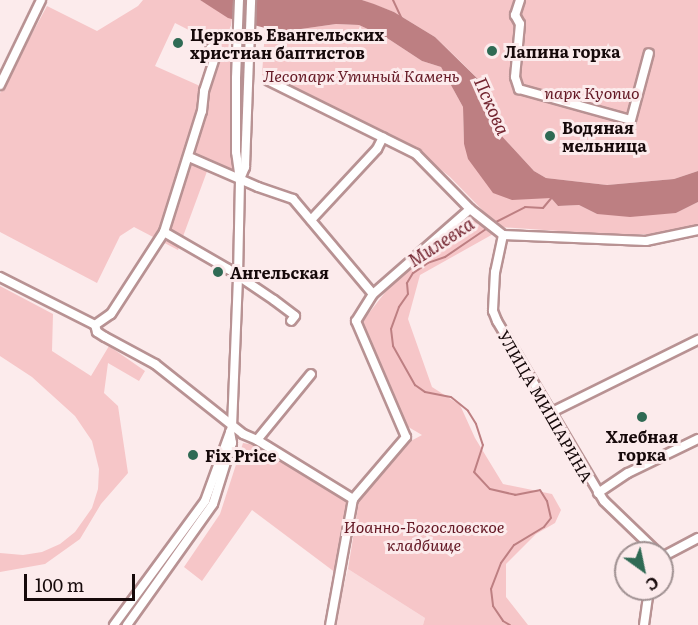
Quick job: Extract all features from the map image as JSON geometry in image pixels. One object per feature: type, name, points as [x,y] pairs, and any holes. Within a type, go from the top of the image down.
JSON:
[{"type":"street","points":[[0,85],[4,68],[41,0]]},
{"type":"street","points":[[126,625],[213,504],[232,443],[240,180],[236,152],[239,0]]},
{"type":"street","points":[[240,180],[245,167],[251,0]]},
{"type":"street","points":[[520,0],[515,15],[520,24],[516,77],[519,89],[631,120],[649,53]]},
{"type":"street","points":[[95,325],[111,314],[164,232],[189,157],[216,54],[210,48]]},
{"type":"street","points":[[269,81],[416,154],[470,209],[500,233],[646,241],[698,230]]},
{"type":"street","points":[[311,220],[377,149],[382,137]]},
{"type":"street","points":[[189,157],[240,180],[293,199],[373,294]]},
{"type":"street","points":[[330,625],[353,499],[406,437],[356,321],[373,294],[470,209]]},
{"type":"street","points":[[164,232],[238,276],[295,316],[291,321]]},
{"type":"street","name":"УЛИЦА МИШАРИНА","points":[[500,233],[493,311],[598,493],[625,524],[644,541]]},
{"type":"street","points":[[0,277],[95,325],[97,332],[105,338],[155,364],[231,429],[257,440],[353,499]]},
{"type":"street","points":[[552,412],[698,340]]},
{"type":"street","points":[[257,440],[311,374]]},
{"type":"street","points":[[114,625],[205,501],[231,429]]},
{"type":"street","points":[[598,493],[628,473],[698,439]]},
{"type":"street","points":[[674,551],[698,538]]},
{"type":"street","points":[[644,625],[648,601]]},
{"type":"shaded area","points":[[348,569],[425,618],[423,625],[334,625]]},
{"type":"green space","points":[[143,0],[200,0],[232,18],[228,50],[175,23],[155,66],[209,90],[220,52],[232,56],[232,174],[209,166],[178,250],[134,227],[120,236],[97,283],[0,232],[0,93],[47,6],[97,31],[138,6]]},
{"type":"green space","name":"парк Куопио","points":[[362,0],[698,0],[698,171],[674,179],[607,185],[546,178],[534,171],[499,133],[488,117],[483,84],[459,60],[435,37],[394,12]]},
{"type":"green space","name":"Лесопарк Утиный Камень","points":[[336,24],[359,25],[387,38],[422,61],[441,67],[463,107],[464,144],[475,167],[494,193],[551,198],[558,206],[579,205],[597,214],[676,213],[698,202],[698,225],[659,234],[616,235],[499,227],[450,177],[419,152],[262,75],[265,29],[280,32]]},
{"type":"green space","name":"Иоанно-Богословское кладбище","points":[[476,219],[495,233],[420,275],[408,319],[432,387],[460,405],[475,438],[503,484],[552,494],[561,510],[555,523],[536,534],[506,564],[506,597],[528,625],[423,625],[425,618],[348,569],[359,501],[409,442],[422,435],[405,425],[362,322],[397,277],[456,230]]},
{"type":"green space","points":[[0,286],[53,314],[52,351],[91,376],[109,346],[145,371],[139,381],[108,363],[104,393],[118,406],[128,473],[101,504],[80,539],[45,564],[0,572],[0,553],[23,555],[42,552],[60,544],[75,532],[92,508],[98,489],[99,469],[92,441],[75,416],[32,377],[0,356]]},
{"type":"green space","points":[[243,443],[260,446],[350,500],[336,573],[252,510],[202,581],[184,567],[220,514]]},
{"type":"water","name":"Пскова","points":[[200,0],[362,0],[394,12],[435,37],[483,84],[495,103],[489,117],[499,133],[534,171],[546,178],[607,185],[674,179],[698,171],[698,202],[676,213],[630,217],[597,214],[579,205],[558,206],[551,198],[512,200],[493,193],[468,159],[464,144],[463,107],[441,67],[422,61],[387,38],[359,25],[336,24],[280,32],[228,18]]},
{"type":"waterway","points":[[393,0],[402,19]]},
{"type":"waterway","name":"Милевка","points":[[494,223],[525,207],[543,208],[553,196]]},
{"type":"waterway","name":"Милевка","points":[[489,227],[445,257],[428,263],[413,273],[407,283],[408,294],[399,307],[391,329],[393,346],[415,385],[425,392],[451,397],[468,411],[476,424],[483,445],[474,472],[490,489],[515,495],[540,490],[547,501],[551,518],[544,527],[514,545],[501,563],[491,589],[493,606],[503,621],[510,625]]},
{"type":"place","name":"Церковь Евангельских христиан баптистов","points":[[178,43]]},
{"type":"place","name":"Лапина горка","points":[[492,51]]},
{"type":"place","name":"Водяная мельница","points":[[550,136]]},
{"type":"place","name":"Ангельская","points":[[218,272]]},
{"type":"place","name":"Хлебная горка","points":[[642,417]]},
{"type":"place","name":"Fix Price","points":[[193,455]]}]
